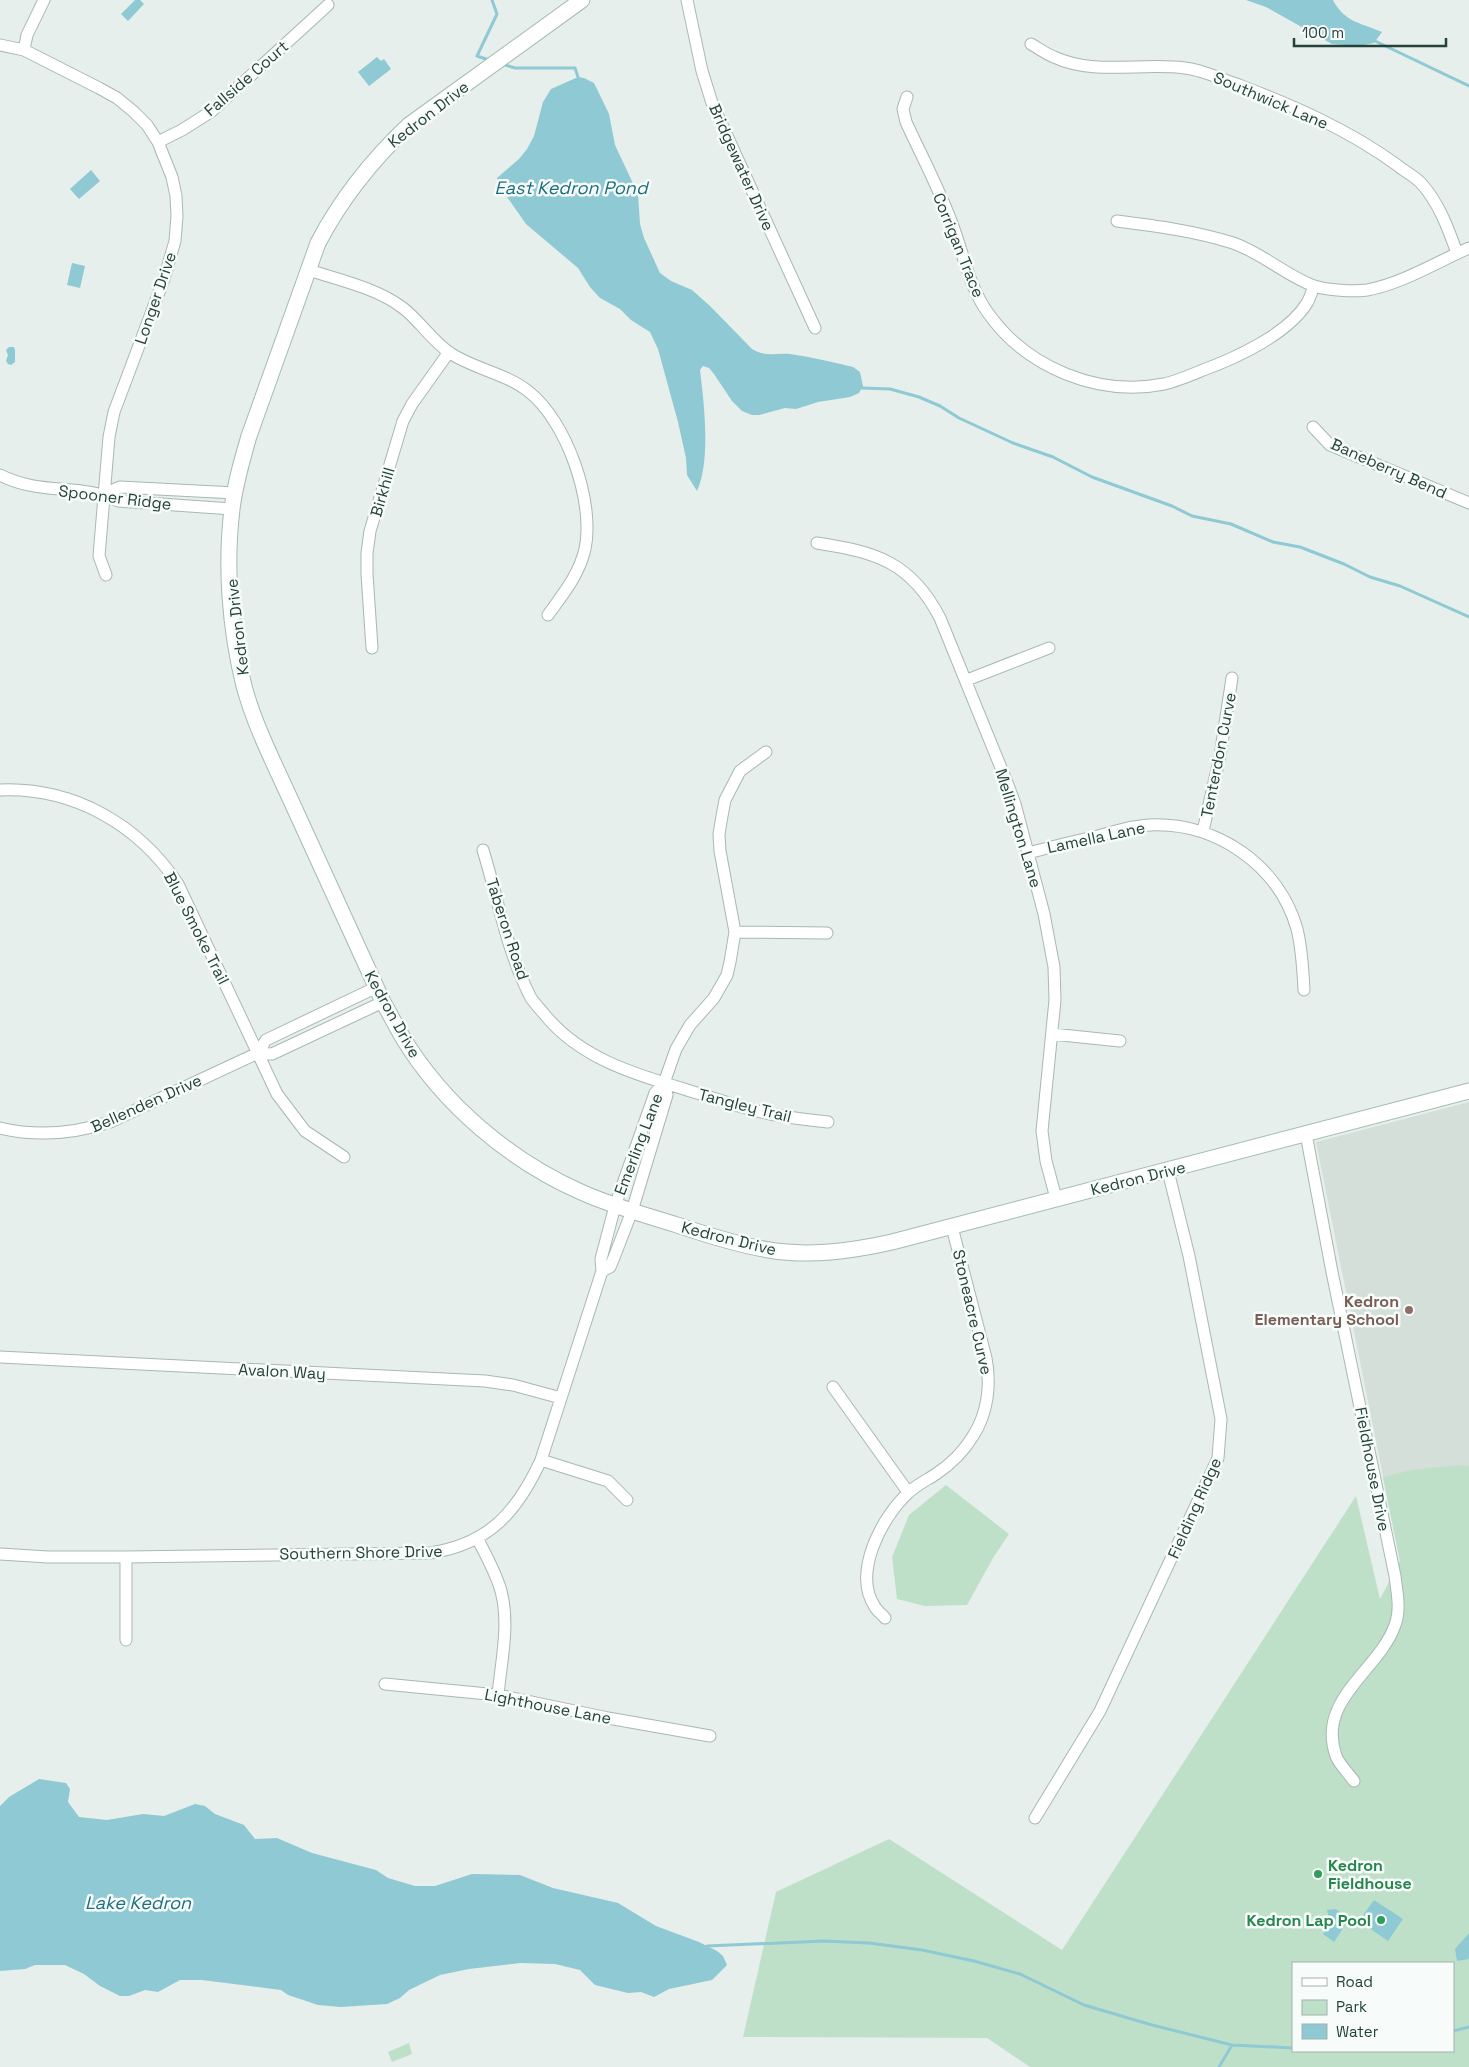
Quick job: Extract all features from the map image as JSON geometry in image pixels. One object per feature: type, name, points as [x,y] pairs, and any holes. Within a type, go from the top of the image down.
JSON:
[{"type":"street","points":[[24,50],[27,35],[44,0]]},
{"type":"street","name":"Kedron Drive","points":[[582,0],[409,125],[361,175],[334,213],[318,243],[249,436],[232,509],[230,572],[232,614],[245,687],[268,748],[383,1002],[402,1037],[425,1069],[453,1102],[476,1124],[502,1145],[544,1173],[615,1206],[726,1240],[768,1250],[792,1253],[828,1252],[870,1247],[952,1227],[1056,1198],[1168,1171],[1469,1091]]},
{"type":"street","name":"Bridgewater Drive","points":[[687,0],[702,71],[712,103],[815,328]]},
{"type":"street","name":"Fallside Court","points":[[158,142],[182,130],[212,110],[328,5]]},
{"type":"street","name":"Southwick Lane","points":[[1031,44],[1054,58],[1075,64],[1102,67],[1163,66],[1186,68],[1206,73],[1252,90],[1335,126],[1381,154],[1420,182],[1435,201],[1457,253]]},
{"type":"street","name":"Longer Drive","points":[[0,45],[24,50],[117,98],[147,125],[158,142],[172,177],[176,196],[175,240],[164,279],[114,412],[108,445],[99,556],[106,575]]},
{"type":"street","name":"Corrigan Trace","points":[[907,97],[903,109],[906,122],[943,202],[980,299],[1005,334],[1047,365],[1076,378],[1100,385],[1126,387],[1164,384],[1208,369],[1266,340],[1290,322],[1307,304],[1314,286]]},
{"type":"street","points":[[1117,222],[1180,229],[1234,244],[1254,252],[1314,286],[1345,290],[1365,290],[1384,286],[1469,248]]},
{"type":"street","points":[[309,270],[377,294],[395,303],[408,312],[449,352],[528,391],[550,413],[566,442],[583,496],[587,534],[585,550],[576,574],[562,598],[548,615]]},
{"type":"street","name":"Birkhill","points":[[372,648],[367,574],[370,531],[403,421],[412,404],[449,352]]},
{"type":"street","name":"Baneberry Bend","points":[[1312,427],[1330,445],[1469,503]]},
{"type":"street","name":"Spooner Ridge","points":[[0,475],[29,486],[103,494],[118,501],[232,509]]},
{"type":"street","name":"Spooner Ridge","points":[[103,494],[120,486],[235,493]]},
{"type":"street","name":"Mellington Lane","points":[[817,543],[864,552],[885,560],[904,571],[920,585],[931,600],[940,618],[967,680],[1015,804],[1048,932],[1052,958],[1055,1000],[1042,1131],[1046,1161],[1056,1198]]},
{"type":"street","points":[[967,680],[1049,648]]},
{"type":"street","name":"Tenterdon Curve","points":[[1203,832],[1220,756],[1232,678]]},
{"type":"street","name":"Emerling Lane","points":[[615,1206],[655,1093],[664,1083],[676,1049],[690,1025],[714,998],[726,975],[735,932],[720,852],[719,834],[722,816],[725,800],[740,771],[766,752]]},
{"type":"street","name":"Blue Smoke Trail","points":[[0,790],[40,792],[67,798],[98,810],[126,827],[150,848],[178,884],[277,1094],[291,1115],[305,1131],[344,1157]]},
{"type":"street","name":"Lamella Lane","points":[[1028,853],[1131,827],[1164,825],[1203,832],[1224,840],[1272,878],[1282,896],[1296,929],[1304,990]]},
{"type":"street","name":"Taberon Road","points":[[483,850],[509,943],[532,999],[554,1026],[585,1050],[608,1062],[664,1083]]},
{"type":"street","points":[[735,932],[827,932]]},
{"type":"street","name":"Bellenden Drive","points":[[258,1053],[266,1040],[377,987]]},
{"type":"street","name":"Bellenden Drive","points":[[0,1128],[32,1134],[86,1130],[110,1122],[258,1053],[272,1054],[383,1002]]},
{"type":"street","points":[[1052,1034],[1120,1041]]},
{"type":"street","name":"Emerling Lane","points":[[632,1211],[667,1094],[664,1083]]},
{"type":"street","name":"Tangley Trail","points":[[664,1083],[766,1113],[828,1122]]},
{"type":"street","name":"Fieldhouse Drive","points":[[1306,1134],[1361,1415],[1395,1576],[1399,1607],[1396,1624],[1389,1641],[1357,1679],[1337,1710],[1331,1733],[1336,1757],[1354,1781]]},
{"type":"street","name":"Fielding Ridge","points":[[1035,1818],[1100,1711],[1218,1458],[1221,1419],[1189,1256],[1168,1171]]},
{"type":"street","name":"Southern Shore Drive","points":[[0,1554],[48,1557],[126,1557],[430,1553],[451,1550],[477,1538],[506,1517],[519,1502],[529,1487],[541,1460],[602,1271],[601,1259],[615,1206]]},
{"type":"street","name":"Southern Shore Drive","points":[[602,1271],[610,1267],[632,1211]]},
{"type":"street","name":"Stoneacre Curve","points":[[885,1618],[875,1607],[870,1596],[868,1568],[880,1529],[908,1492],[949,1464],[966,1446],[978,1427],[988,1390],[989,1374],[986,1358],[952,1227]]},
{"type":"street","name":"Avalon Way","points":[[0,1357],[485,1381],[561,1398]]},
{"type":"street","points":[[834,1387],[908,1492]]},
{"type":"street","points":[[541,1460],[608,1481],[627,1500]]},
{"type":"street","points":[[477,1538],[498,1582],[505,1609],[498,1695]]},
{"type":"street","points":[[126,1557],[126,1640]]},
{"type":"street","name":"Lighthouse Lane","points":[[385,1684],[498,1695],[608,1718],[710,1736]]},
{"type":"shaded area","name":"Kedron Elementary School","points":[[1469,1102],[1469,1557],[1400,1561],[1316,1142]]},
{"type":"green space","points":[[1459,1465],[1469,1466],[1469,2067],[1030,2067],[987,2038],[743,2037],[776,1892],[889,1839],[1062,1950],[1356,1496],[1380,1599],[1400,1561],[1383,1477],[1411,1470]]},
{"type":"green space","points":[[946,1485],[1009,1534],[993,1558],[967,1605],[925,1606],[897,1599],[892,1557],[909,1515]]},
{"type":"green space","points":[[409,2043],[412,2054],[392,2062],[388,2052]]},
{"type":"water","points":[[135,0],[140,0],[144,4],[128,21],[121,14]]},
{"type":"water","points":[[1246,0],[1333,0],[1342,13],[1354,21],[1382,32],[1374,43],[1358,46],[1332,44],[1266,7]]},
{"type":"water","points":[[377,57],[381,61],[384,59],[391,69],[369,86],[358,72]]},
{"type":"water","name":"East Kedron Pond","points":[[578,77],[594,83],[609,114],[615,145],[638,194],[640,224],[644,238],[660,273],[671,281],[692,290],[752,349],[766,354],[790,354],[814,358],[853,367],[860,372],[863,386],[859,393],[850,397],[818,402],[796,409],[785,408],[752,415],[742,411],[732,401],[714,374],[709,368],[703,366],[700,370],[705,448],[704,464],[697,491],[687,475],[686,458],[678,422],[658,349],[650,332],[631,320],[620,309],[600,298],[590,287],[578,268],[526,224],[498,184],[497,178],[519,159],[527,149],[534,136],[543,102],[551,89]]},
{"type":"water","points":[[91,170],[100,181],[79,199],[70,189]]},
{"type":"water","points":[[72,263],[85,266],[80,288],[67,285]]},
{"type":"water","points":[[9,347],[14,347],[15,350],[15,362],[11,365],[6,361],[8,355],[6,350]]},
{"type":"water","name":"Lake Kedron","points":[[39,1779],[66,1783],[70,1789],[68,1802],[79,1817],[107,1820],[143,1814],[164,1816],[195,1804],[205,1806],[215,1814],[244,1825],[255,1839],[277,1838],[312,1853],[376,1870],[388,1878],[415,1886],[435,1886],[472,1874],[520,1875],[553,1888],[618,1903],[656,1926],[699,1942],[717,1951],[723,1956],[727,1965],[712,1980],[669,1989],[654,1997],[641,1992],[628,1993],[595,1985],[580,1970],[555,1964],[520,1963],[469,1969],[440,1975],[409,1990],[400,1998],[387,2004],[341,2007],[318,2005],[288,1995],[281,1990],[202,1980],[180,1980],[158,1992],[145,1990],[129,1996],[120,1996],[65,1965],[35,1965],[25,1969],[0,1971],[0,1806],[9,1797]]},
{"type":"water","name":"Kedron Lap Pool","points":[[1374,1900],[1403,1919],[1388,1941],[1359,1921]]},
{"type":"water","points":[[1336,1909],[1349,1919],[1334,1942],[1323,1934],[1330,1924],[1327,1910]]},
{"type":"water","points":[[1469,1933],[1469,1959],[1457,1961],[1455,1949]]},
{"type":"waterway","points":[[489,60],[477,56],[497,14],[492,0]]},
{"type":"waterway","points":[[1375,41],[1469,86]]},
{"type":"waterway","points":[[502,64],[515,68],[575,68],[578,77]]},
{"type":"waterway","points":[[862,388],[890,389],[919,397],[1013,443],[1053,457],[1092,477],[1172,506],[1192,516],[1231,524],[1273,542],[1300,547],[1344,564],[1370,577],[1400,586],[1469,617]]},
{"type":"waterway","points":[[707,1946],[824,1941],[869,1943],[922,1950],[974,1961],[1020,1974],[1084,2005],[1152,2025],[1232,2045],[1292,2048]]},
{"type":"waterway","points":[[1454,2031],[1469,2027]]},
{"type":"waterway","points":[[1219,2067],[1232,2045]]},
{"type":"place","name":"Kedron Elementary School","points":[[1409,1310]]},
{"type":"place","name":"Kedron Fieldhouse","points":[[1318,1874]]},
{"type":"place","name":"Kedron Lap Pool","points":[[1381,1920]]}]
